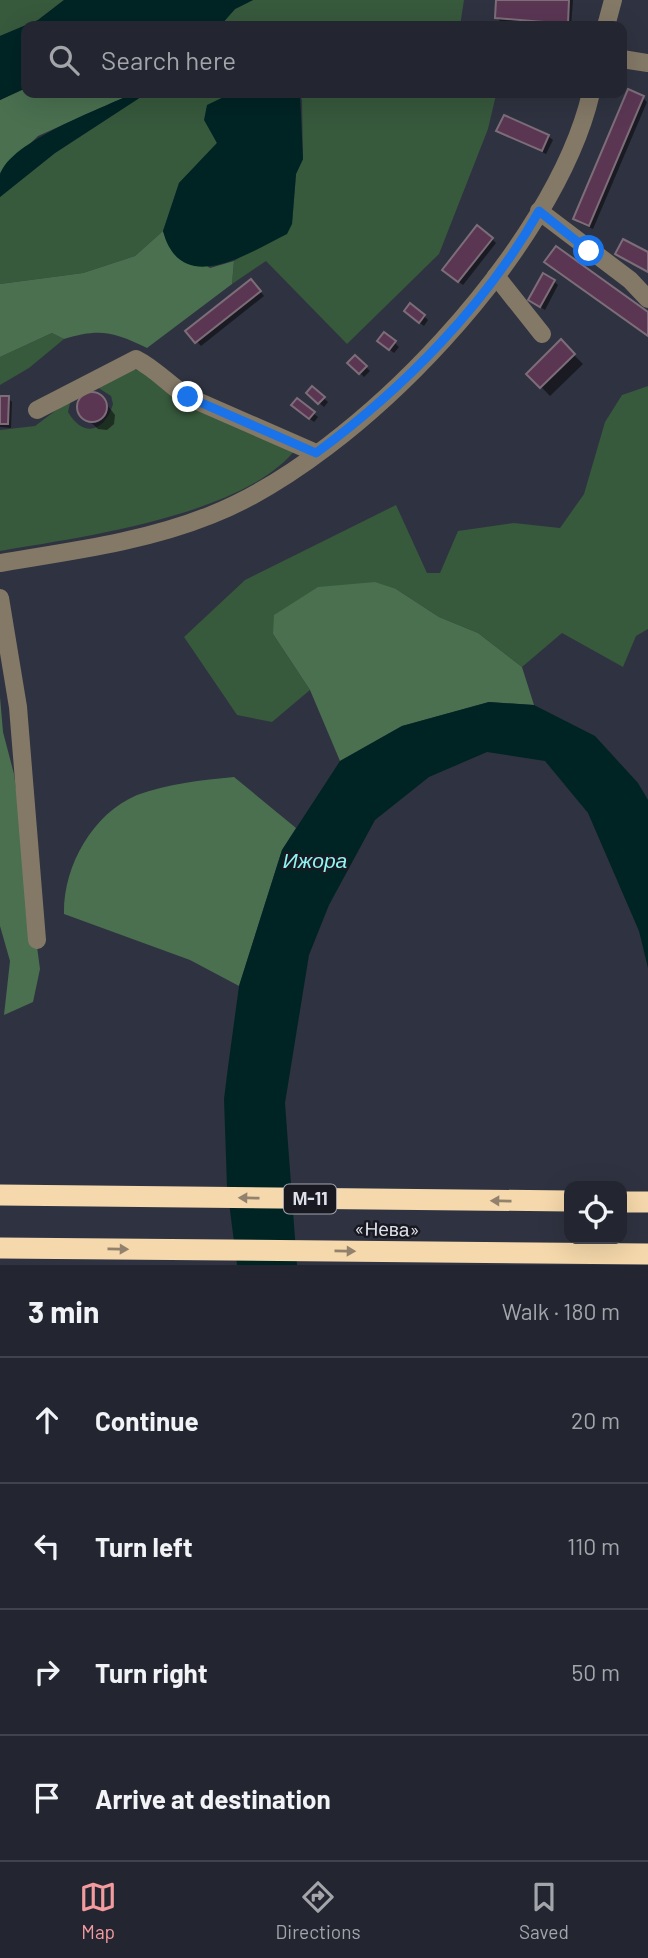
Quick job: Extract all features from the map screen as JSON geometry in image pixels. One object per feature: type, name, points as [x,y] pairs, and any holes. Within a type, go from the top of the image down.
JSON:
[{"type":"highway","name":"«Нева»","points":[[0,1195],[564,1201]]},
{"type":"highway","points":[[627,1202],[648,1202]]},
{"type":"highway","name":"«Нева»","points":[[0,1248],[648,1254]]},
{"type":"street","points":[[607,21],[612,0]]},
{"type":"street","points":[[627,60],[648,63]]},
{"type":"street","points":[[0,563],[148,537],[199,519],[268,489],[316,453],[365,414],[419,364],[496,276],[565,168],[589,98]]},
{"type":"street","points":[[539,211],[631,280],[648,299]]},
{"type":"street","points":[[496,276],[542,334]]},
{"type":"street","points":[[37,410],[135,359],[155,368],[172,387],[188,397],[316,453]]},
{"type":"street","points":[[0,598],[18,707],[37,940]]},
{"type":"green space","points":[[0,0],[64,0],[38,20],[21,21],[21,27],[0,36]]},
{"type":"green space","points":[[253,0],[464,0],[461,21],[224,21],[235,9]]},
{"type":"green space","points":[[21,90],[21,98],[123,98],[38,136],[0,173],[0,100]]},
{"type":"green space","points":[[139,98],[228,98],[208,126],[217,143],[179,183],[163,231],[135,256],[83,273],[0,284],[0,197],[55,153]]},
{"type":"green space","points":[[301,98],[495,98],[488,129],[439,254],[347,344],[266,261],[232,284],[234,261],[292,224],[296,174],[303,159]]},
{"type":"green space","points":[[163,231],[166,239],[210,268],[234,261],[232,284],[147,348],[107,333],[64,339],[52,333],[0,357],[0,284],[83,273],[135,256]]},
{"type":"green space","points":[[52,333],[64,339],[29,368],[0,385],[0,357]]},
{"type":"green space","points":[[132,369],[152,374],[296,449],[271,472],[239,491],[200,507],[115,530],[0,551],[0,430],[35,426],[71,399],[68,412],[74,421],[87,428],[99,426],[113,404],[111,396],[94,385]]},
{"type":"green space","points":[[648,386],[648,629],[636,636],[623,667],[562,633],[522,667],[478,633],[439,617],[396,589],[273,634],[310,690],[272,722],[237,715],[184,637],[245,580],[396,505],[427,573],[440,573],[458,531],[514,523],[560,528],[584,494],[605,422],[622,395]]},
{"type":"green space","points":[[375,582],[396,589],[439,617],[478,633],[522,667],[534,705],[489,702],[402,726],[340,761],[310,690],[273,634],[274,615],[318,587]]},
{"type":"green space","points":[[0,697],[3,732],[14,774],[40,969],[33,1002],[4,1015],[10,961],[0,926]]},
{"type":"green space","points":[[234,777],[296,828],[282,850],[239,986],[190,960],[64,914],[65,896],[75,861],[83,844],[106,815],[121,804],[148,791]]},
{"type":"water","points":[[64,0],[253,0],[235,9],[224,21],[36,21]]},
{"type":"water","points":[[21,27],[21,90],[0,100],[0,36]]},
{"type":"water","points":[[123,98],[139,98],[55,153],[0,197],[0,175],[7,162],[38,138]]},
{"type":"water","points":[[222,98],[300,98],[303,159],[296,174],[292,224],[287,234],[236,259],[200,267],[185,263],[172,251],[163,231],[179,183],[217,143],[204,120],[207,105]]},
{"type":"water","name":"Ижора","points":[[489,702],[534,705],[595,736],[638,783],[648,800],[648,968],[639,931],[588,813],[545,761],[487,752],[429,777],[375,820],[329,905],[309,955],[285,1103],[297,1265],[237,1265],[227,1187],[224,1099],[239,986],[282,850],[340,761],[402,726]]},
{"type":"building","points":[[496,0],[569,0],[568,21],[495,18]]},
{"type":"building","points":[[628,89],[644,96],[589,226],[573,219],[624,98],[627,98]]},
{"type":"building","points":[[504,115],[549,135],[542,151],[496,131]]},
{"type":"building","points":[[477,225],[493,238],[458,282],[442,270]]},
{"type":"building","points":[[623,239],[648,252],[648,272],[615,254]]},
{"type":"building","points":[[556,246],[648,312],[648,336],[544,262]]},
{"type":"building","points":[[543,273],[555,280],[540,307],[528,300]]},
{"type":"building","points":[[251,279],[261,291],[195,343],[185,331]]},
{"type":"building","points":[[410,303],[425,315],[419,323],[404,311]]},
{"type":"building","points":[[384,332],[396,341],[389,350],[377,341]]},
{"type":"building","points":[[561,339],[575,354],[540,388],[526,374]]},
{"type":"building","points":[[355,355],[367,366],[359,374],[347,363]]},
{"type":"building","points":[[312,386],[325,397],[318,404],[306,393]]},
{"type":"building","points":[[92,392],[98,393],[106,401],[106,413],[98,421],[92,422],[86,421],[78,413],[77,407],[78,401],[86,393]]},
{"type":"building","points":[[0,396],[9,396],[8,424],[0,424]]},
{"type":"building","points":[[297,398],[315,412],[309,419],[291,405]]},
{"type":"route","points":[[188,397],[316,453],[365,414],[419,364],[463,317],[496,276],[539,211],[589,251]]}]
